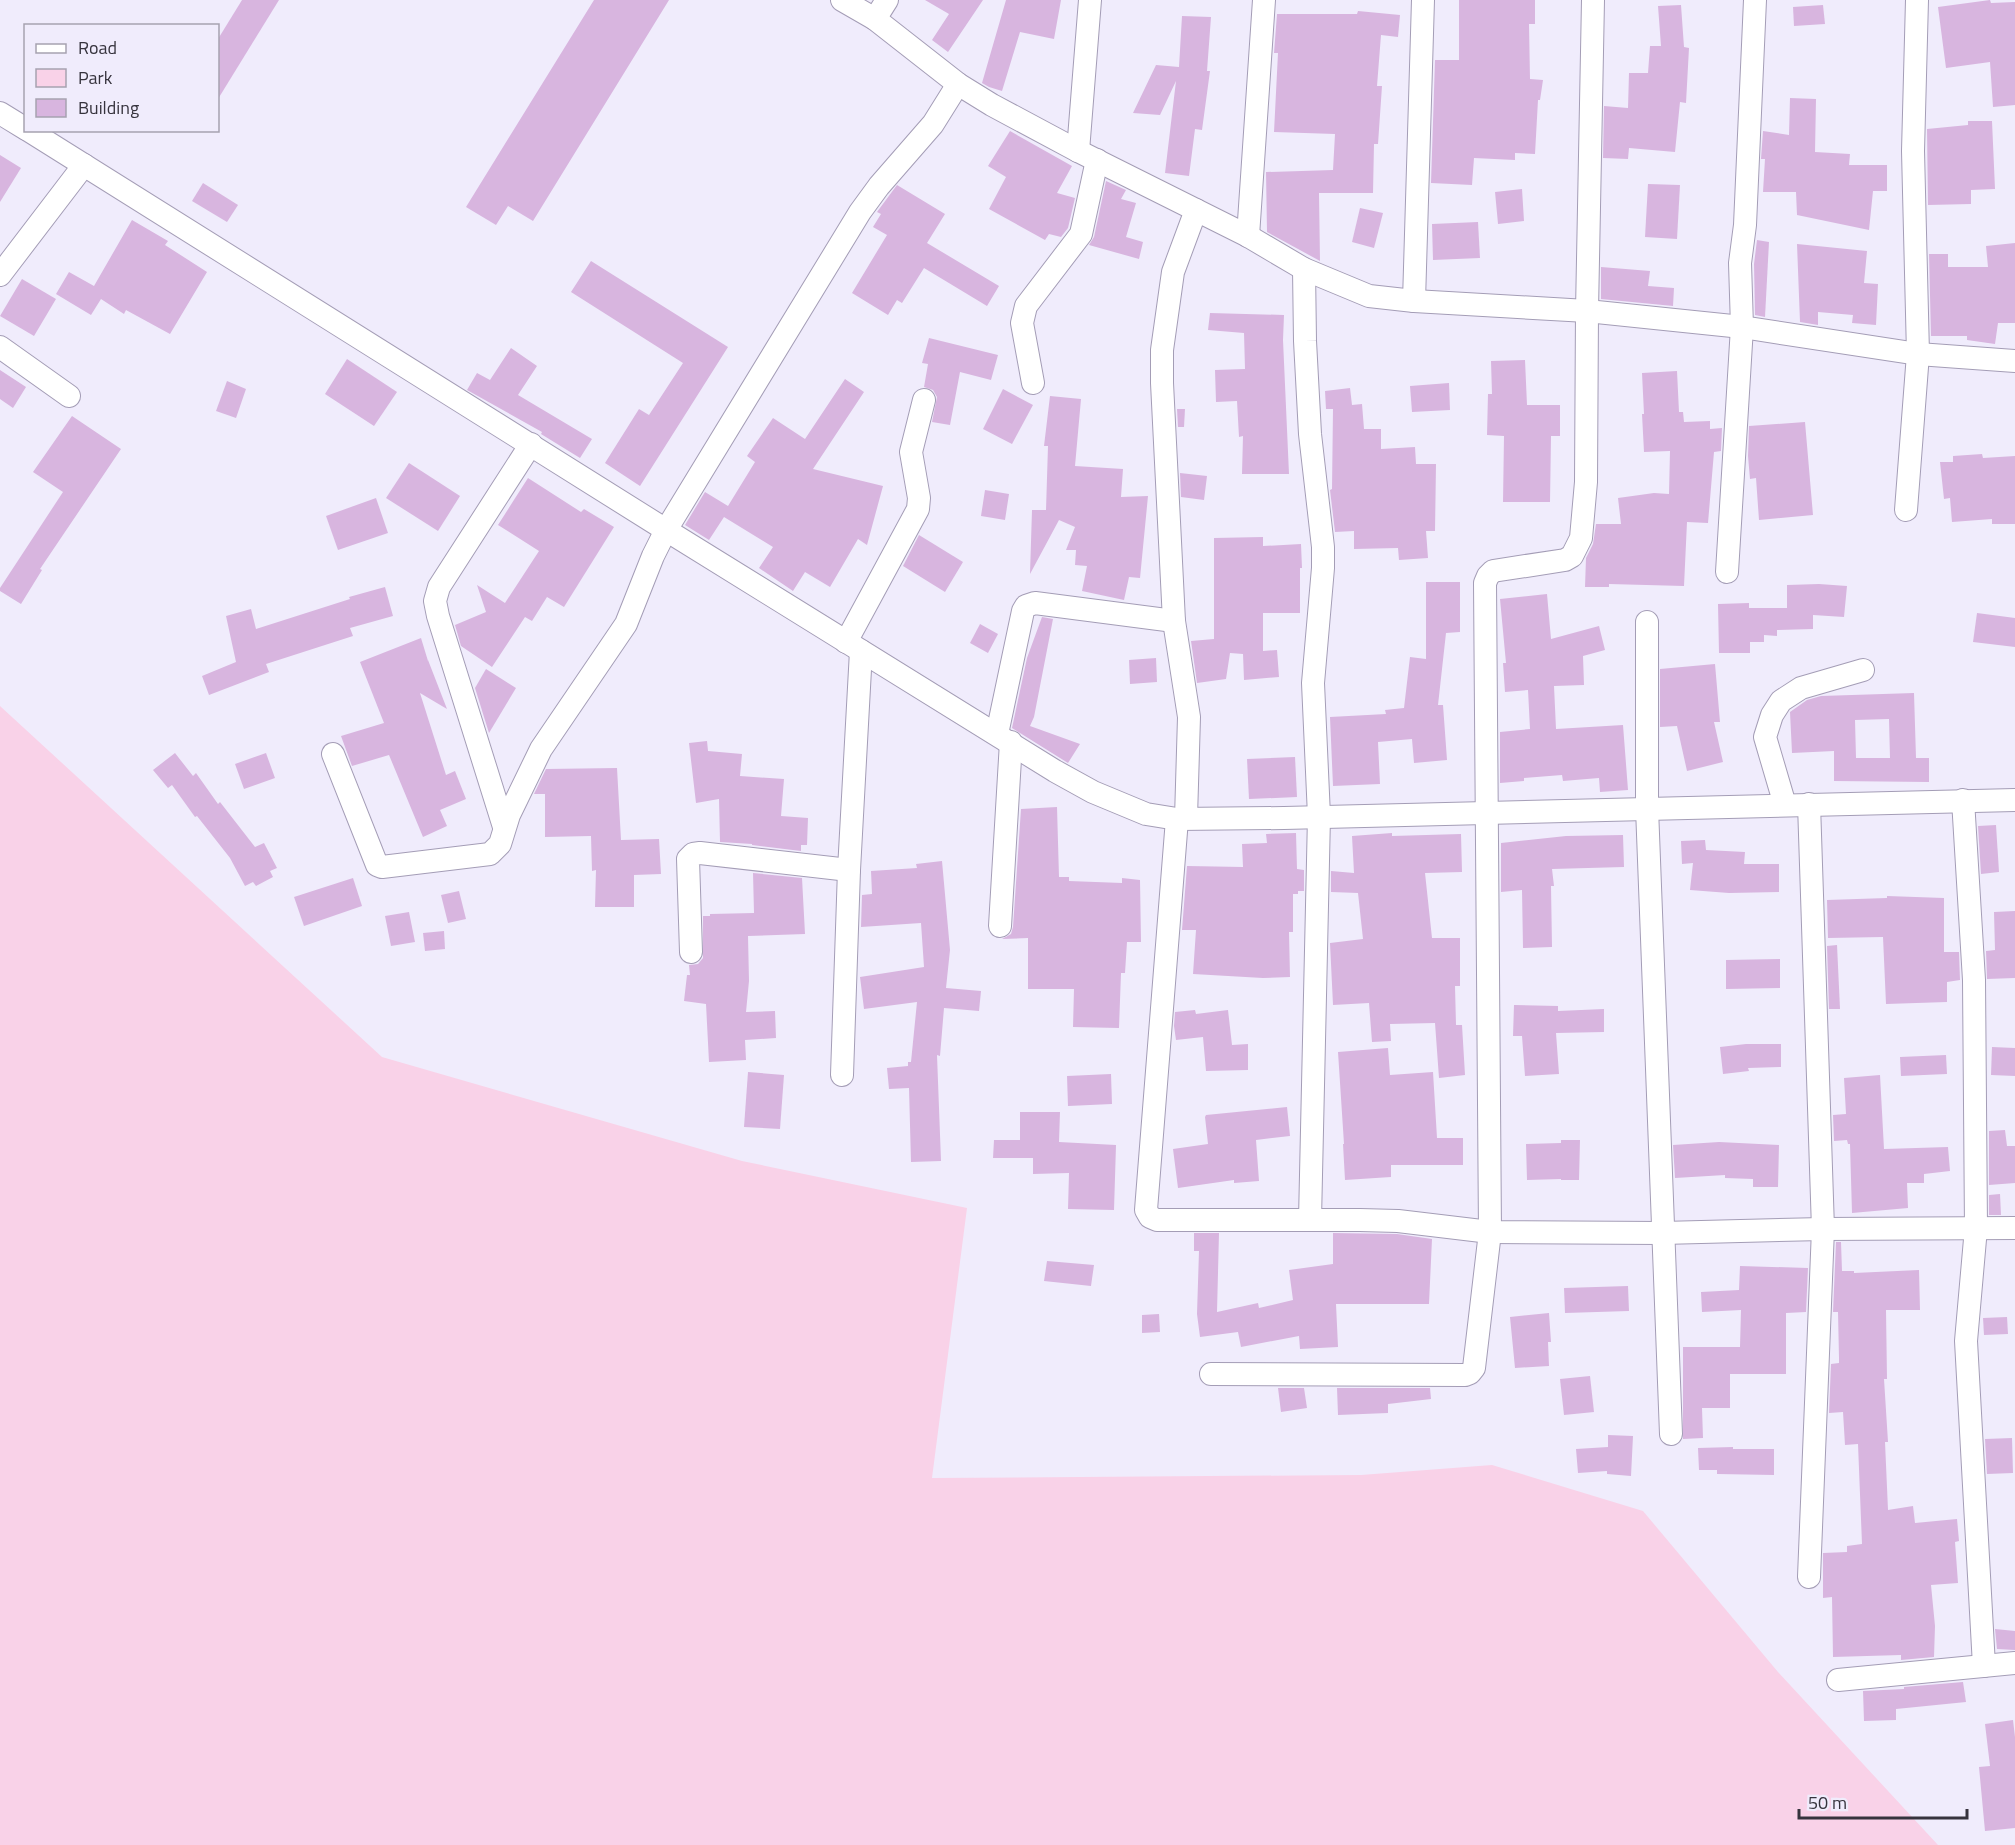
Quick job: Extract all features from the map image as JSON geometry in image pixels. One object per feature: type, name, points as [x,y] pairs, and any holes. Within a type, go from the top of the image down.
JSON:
[{"type":"street","points":[[842,0],[875,19],[958,84],[1087,155],[1248,236],[1304,269],[1369,296],[1414,301],[1587,311],[1742,327],[1918,354],[2015,361]]},
{"type":"street","points":[[875,19],[887,0]]},
{"type":"street","points":[[1033,383],[1022,323],[1023,313],[1081,234],[1087,155],[1090,0]]},
{"type":"street","points":[[1248,236],[1264,0]]},
{"type":"street","points":[[1414,301],[1423,0]]},
{"type":"street","points":[[1211,1374],[1465,1375],[1474,1368],[1490,1232],[1485,583],[1493,571],[1565,560],[1572,556],[1581,538],[1587,443],[1593,0]]},
{"type":"street","points":[[1727,572],[1742,327],[1740,263],[1745,225],[1755,0]]},
{"type":"street","points":[[1906,510],[1918,354],[1913,151],[1917,0]]},
{"type":"street","points":[[333,754],[377,865],[382,867],[490,854],[500,844],[504,827],[541,749],[627,624],[653,556],[666,530],[860,212],[879,186],[933,124],[958,84]]},
{"type":"street","points":[[0,113],[24,128]]},
{"type":"street","points":[[30,132],[1055,771],[1102,796],[1146,814],[1182,818],[1319,816],[2015,800]]},
{"type":"street","points":[[0,275],[84,165]]},
{"type":"street","points":[[1196,210],[1173,272],[1162,350],[1174,621],[1189,717],[1182,818],[1146,1210],[1150,1217],[1157,1220],[1398,1221],[1490,1232],[1662,1233],[2015,1228]]},
{"type":"street","points":[[1304,269],[1310,434],[1323,547],[1313,684],[1319,816],[1310,1220]]},
{"type":"street","points":[[0,347],[69,396]]},
{"type":"street","points":[[842,1075],[854,646],[918,509],[920,498],[911,445],[924,400]]},
{"type":"street","points":[[504,827],[435,601],[439,587],[531,444]]},
{"type":"street","points":[[1000,926],[1004,738],[1023,611],[1026,606],[1035,603],[1174,621]]},
{"type":"street","points":[[1647,622],[1647,808],[1671,1434]]},
{"type":"street","points":[[1785,805],[1765,737],[1772,715],[1781,702],[1801,688],[1863,670]]},
{"type":"street","points":[[1963,800],[1974,980],[1976,1228],[1966,1341],[1984,1666]]},
{"type":"street","points":[[1809,804],[1823,1229],[1809,1577]]},
{"type":"street","points":[[692,952],[688,860],[693,855],[700,853],[849,870]]},
{"type":"street","points":[[1838,1680],[2015,1663]]},
{"type":"green space","points":[[0,706],[382,1057],[742,1161],[967,1208],[932,1478],[1361,1475],[1492,1465],[1643,1511],[1778,1672],[1938,1845],[0,1845]]},
{"type":"building","points":[[242,0],[279,0],[219,97],[219,37]]},
{"type":"building","points":[[594,0],[669,0],[533,221],[508,206],[496,225],[466,207]]},
{"type":"building","points":[[925,0],[983,0],[948,52],[932,40],[949,14]]},
{"type":"building","points":[[1006,0],[1061,0],[1054,39],[1020,32],[1002,91],[982,83]]},
{"type":"building","points":[[1459,0],[1535,0],[1535,24],[1529,24],[1530,79],[1543,80],[1540,100],[1538,100],[1535,154],[1515,153],[1515,160],[1474,158],[1472,185],[1431,183],[1435,60],[1459,60]]},
{"type":"building","points":[[1990,0],[1991,3],[2015,2],[2015,105],[1993,107],[1990,62],[1946,68],[1938,7]]},
{"type":"building","points":[[1681,5],[1684,47],[1689,48],[1686,103],[1680,102],[1675,152],[1629,148],[1628,159],[1603,158],[1604,106],[1628,108],[1629,73],[1648,73],[1650,46],[1661,46],[1658,6]]},
{"type":"building","points":[[1823,5],[1825,24],[1794,26],[1793,7]]},
{"type":"building","points":[[1358,11],[1400,15],[1398,37],[1381,35],[1377,86],[1382,86],[1378,144],[1374,144],[1373,193],[1319,193],[1320,261],[1267,232],[1266,172],[1333,170],[1335,134],[1274,132],[1278,53],[1274,53],[1277,14],[1357,14]]},
{"type":"building","points":[[1182,16],[1211,17],[1207,71],[1210,71],[1202,130],[1195,129],[1189,176],[1165,173],[1176,81],[1160,115],[1133,113],[1156,65],[1179,67]]},
{"type":"building","points":[[1790,98],[1816,99],[1815,152],[1850,154],[1849,165],[1887,165],[1887,191],[1873,191],[1869,230],[1797,215],[1796,192],[1763,192],[1765,159],[1761,159],[1763,131],[1789,135]]},
{"type":"building","points":[[1968,121],[1992,121],[1995,189],[1971,190],[1971,204],[1928,205],[1927,129],[1968,125]]},
{"type":"building","points":[[1010,131],[1072,166],[1057,193],[1075,198],[1068,228],[1061,237],[1049,234],[1045,240],[989,209],[1006,177],[988,166]]},
{"type":"building","points":[[0,155],[21,168],[0,202]]},
{"type":"building","points":[[1106,181],[1126,190],[1121,199],[1136,203],[1126,237],[1143,242],[1139,259],[1089,245],[1094,237]]},
{"type":"building","points":[[203,183],[238,205],[227,222],[192,201]]},
{"type":"building","points":[[1648,184],[1680,185],[1677,239],[1645,237]]},
{"type":"building","points":[[897,185],[945,214],[927,243],[999,286],[987,306],[924,268],[902,303],[897,300],[888,315],[852,293],[887,235],[873,227],[881,214],[877,212]]},
{"type":"building","points":[[1522,189],[1524,221],[1498,224],[1495,192]]},
{"type":"building","points":[[1360,208],[1383,213],[1374,248],[1352,242]]},
{"type":"building","points":[[132,220],[168,241],[165,245],[207,272],[170,334],[126,310],[124,314],[101,299],[91,315],[56,294],[69,272],[94,286]]},
{"type":"building","points":[[1478,222],[1480,258],[1433,260],[1432,224]]},
{"type":"building","points":[[1757,240],[1769,242],[1765,317],[1755,315],[1754,264]]},
{"type":"building","points":[[2015,243],[2015,323],[1998,323],[1995,344],[1967,340],[1967,336],[1931,336],[1929,254],[1948,254],[1948,267],[1988,267],[1986,246]]},
{"type":"building","points":[[1797,244],[1867,251],[1864,283],[1878,284],[1876,325],[1852,323],[1853,315],[1818,312],[1818,325],[1800,322]]},
{"type":"building","points":[[591,261],[728,347],[640,486],[605,463],[639,409],[649,415],[683,363],[571,292]]},
{"type":"building","points":[[1601,267],[1650,271],[1648,286],[1674,288],[1673,306],[1601,299]]},
{"type":"building","points":[[22,279],[56,299],[34,336],[0,316]]},
{"type":"building","points":[[1210,313],[1284,315],[1289,474],[1242,474],[1243,436],[1239,437],[1237,401],[1216,402],[1215,370],[1245,369],[1244,333],[1208,330]]},
{"type":"building","points":[[929,338],[998,355],[991,380],[960,372],[950,425],[932,422],[937,397],[933,390],[924,387],[928,364],[922,363]]},
{"type":"building","points":[[511,348],[537,366],[518,395],[592,439],[580,458],[541,434],[542,432],[467,390],[477,373],[490,380]]},
{"type":"building","points":[[347,359],[397,392],[374,426],[325,394]]},
{"type":"building","points":[[1525,360],[1527,405],[1560,405],[1560,436],[1551,436],[1550,502],[1503,502],[1504,436],[1487,435],[1488,394],[1492,394],[1491,361]]},
{"type":"building","points":[[0,370],[26,387],[13,408],[0,399]]},
{"type":"building","points":[[1677,371],[1679,412],[1683,412],[1684,422],[1710,421],[1710,429],[1722,428],[1721,451],[1714,452],[1708,523],[1687,522],[1684,586],[1609,584],[1609,587],[1585,587],[1586,558],[1593,544],[1596,524],[1621,524],[1618,498],[1654,493],[1669,494],[1670,451],[1644,452],[1642,373]]},
{"type":"building","points":[[845,379],[864,392],[813,469],[883,486],[867,545],[858,539],[830,587],[805,572],[793,591],[759,568],[773,547],[724,517],[709,540],[685,525],[705,492],[728,506],[755,462],[747,456],[773,418],[805,439]]},
{"type":"building","points":[[227,381],[246,389],[236,418],[216,411]]},
{"type":"building","points":[[1449,383],[1450,410],[1412,412],[1410,386]]},
{"type":"building","points":[[1350,388],[1352,405],[1362,404],[1364,429],[1381,429],[1381,449],[1415,447],[1416,464],[1436,464],[1435,531],[1426,531],[1428,558],[1399,560],[1398,548],[1354,549],[1354,531],[1335,532],[1330,490],[1332,489],[1333,409],[1326,409],[1325,391]]},
{"type":"building","points":[[1003,389],[1033,405],[1012,444],[983,429]]},
{"type":"building","points":[[1050,396],[1081,399],[1075,466],[1123,469],[1121,497],[1148,496],[1140,578],[1129,577],[1124,600],[1082,591],[1087,566],[1075,565],[1076,550],[1066,550],[1075,527],[1059,520],[1030,574],[1032,510],[1046,510],[1048,446],[1044,446]]},
{"type":"building","points":[[1177,409],[1185,409],[1184,427],[1178,427]]},
{"type":"building","points":[[72,416],[121,449],[40,569],[42,570],[21,604],[0,591],[0,588],[63,492],[33,472]]},
{"type":"building","points":[[1805,422],[1813,515],[1759,520],[1756,478],[1750,479],[1749,426]]},
{"type":"building","points":[[1982,454],[1983,458],[2015,456],[2015,524],[1992,524],[1992,519],[1952,522],[1950,498],[1944,499],[1940,462],[1953,462],[1953,456]]},
{"type":"building","points":[[409,463],[460,496],[438,531],[386,498]]},
{"type":"building","points":[[1180,473],[1207,476],[1204,500],[1181,497]]},
{"type":"building","points":[[528,478],[581,512],[584,509],[614,527],[564,607],[547,597],[532,621],[525,617],[492,667],[461,646],[455,625],[486,612],[477,585],[505,603],[539,551],[498,525]]},
{"type":"building","points":[[985,490],[1009,494],[1005,520],[981,516]]},
{"type":"building","points":[[376,498],[388,533],[338,550],[326,516]]},
{"type":"building","points":[[919,535],[963,562],[945,592],[903,566]]},
{"type":"building","points":[[1263,537],[1263,546],[1301,544],[1300,613],[1263,613],[1263,651],[1277,650],[1279,677],[1244,680],[1243,654],[1230,653],[1226,679],[1197,683],[1191,641],[1214,639],[1214,538]]},
{"type":"building","points":[[1426,582],[1460,582],[1460,632],[1446,633],[1438,705],[1443,705],[1447,760],[1414,763],[1412,739],[1378,742],[1380,784],[1333,786],[1330,717],[1386,714],[1385,710],[1404,708],[1410,657],[1426,659]]},
{"type":"building","points":[[1787,585],[1847,586],[1844,617],[1813,615],[1813,629],[1777,630],[1777,636],[1764,635],[1764,642],[1750,642],[1750,653],[1719,653],[1718,604],[1749,603],[1749,608],[1787,608]]},
{"type":"building","points":[[385,587],[393,616],[350,628],[353,636],[266,664],[269,672],[209,695],[202,676],[236,662],[226,616],[251,609],[256,629]]},
{"type":"building","points":[[1547,594],[1551,639],[1599,626],[1605,650],[1583,656],[1584,685],[1554,686],[1556,729],[1623,725],[1628,790],[1600,792],[1599,778],[1563,781],[1562,775],[1524,778],[1524,781],[1500,783],[1500,732],[1530,729],[1528,690],[1505,692],[1503,663],[1506,663],[1500,599]]},
{"type":"building","points":[[1977,613],[2015,618],[2015,647],[1973,642]]},
{"type":"building","points":[[1042,617],[1053,619],[1034,717],[1030,726],[1080,744],[1068,763],[1012,728],[1027,658]]},
{"type":"building","points":[[980,624],[998,634],[988,653],[970,643]]},
{"type":"building","points":[[421,638],[447,709],[420,693],[446,775],[455,771],[466,799],[440,810],[447,826],[423,837],[389,755],[352,766],[341,736],[384,723],[360,662]]},
{"type":"building","points":[[1156,658],[1157,682],[1130,684],[1129,660]]},
{"type":"building","points":[[1715,664],[1720,722],[1714,722],[1723,762],[1687,771],[1677,726],[1660,727],[1660,669]]},
{"type":"building","points":[[486,669],[516,688],[489,733],[475,688]]},
{"type":"building","points":[[1914,693],[1916,758],[1929,758],[1929,782],[1834,781],[1834,751],[1792,753],[1790,712],[1807,700],[1821,696]],"holes":[[[1889,719],[1890,758],[1856,758],[1855,720]]]},
{"type":"building","points":[[707,741],[708,751],[742,754],[740,776],[784,779],[781,816],[808,818],[807,845],[801,845],[801,851],[720,842],[719,799],[696,803],[689,743]]},
{"type":"building","points":[[175,753],[193,776],[196,773],[218,804],[220,802],[255,847],[264,843],[277,868],[270,871],[273,877],[256,886],[253,882],[245,886],[230,858],[197,816],[195,817],[172,785],[168,788],[153,770]]},
{"type":"building","points":[[266,753],[275,778],[244,789],[235,764]]},
{"type":"building","points":[[1295,757],[1297,797],[1249,799],[1247,759]]},
{"type":"building","points":[[617,768],[621,840],[659,839],[661,874],[634,875],[634,907],[595,907],[596,870],[592,871],[591,836],[545,837],[545,794],[534,794],[546,769]]},
{"type":"building","points":[[1057,807],[1059,877],[1069,877],[1069,881],[1122,883],[1122,878],[1140,880],[1141,942],[1127,942],[1125,973],[1121,973],[1119,1028],[1073,1027],[1074,989],[1028,989],[1028,938],[1002,939],[1011,934],[1013,927],[1021,809]]},
{"type":"building","points":[[1996,825],[1999,872],[1981,874],[1978,826]]},
{"type":"building","points":[[1296,833],[1297,869],[1304,870],[1304,891],[1293,894],[1293,932],[1289,932],[1290,977],[1263,978],[1193,974],[1196,930],[1182,930],[1187,866],[1243,867],[1242,844],[1267,843],[1266,834]]},
{"type":"building","points":[[1392,833],[1392,836],[1461,834],[1462,872],[1425,873],[1432,938],[1460,938],[1460,986],[1455,986],[1456,1025],[1462,1025],[1465,1075],[1439,1078],[1435,1023],[1390,1024],[1391,1041],[1372,1042],[1369,1003],[1333,1005],[1330,943],[1363,939],[1358,893],[1331,892],[1331,871],[1354,873],[1352,836]]},
{"type":"building","points":[[1623,835],[1624,867],[1552,869],[1554,886],[1551,886],[1552,947],[1523,948],[1522,890],[1501,892],[1501,843],[1566,836]]},
{"type":"building","points":[[1705,840],[1706,850],[1745,852],[1744,864],[1779,864],[1779,892],[1729,893],[1690,890],[1693,863],[1682,864],[1681,841]]},
{"type":"building","points":[[942,861],[950,950],[946,988],[981,991],[979,1011],[944,1008],[940,1056],[937,1055],[941,1161],[911,1162],[909,1088],[889,1089],[887,1068],[908,1066],[908,1062],[911,1062],[917,1002],[864,1009],[860,977],[924,967],[921,923],[861,927],[862,895],[872,894],[871,871],[917,868],[916,864]]},
{"type":"building","points":[[753,873],[802,878],[805,934],[748,936],[749,981],[746,1012],[775,1011],[776,1038],[745,1040],[746,1060],[709,1062],[706,1004],[684,1001],[687,975],[690,975],[689,965],[698,964],[703,958],[703,916],[754,913]]},
{"type":"building","points":[[353,878],[362,906],[304,926],[294,897]]},
{"type":"building","points":[[459,891],[466,919],[448,923],[441,895]]},
{"type":"building","points":[[1887,896],[1944,898],[1944,952],[1959,952],[1960,980],[1947,982],[1947,1002],[1886,1004],[1883,937],[1828,938],[1827,900],[1887,898]]},
{"type":"building","points":[[2015,911],[2015,978],[1987,979],[1986,951],[1995,950],[1994,912]]},
{"type":"building","points":[[409,912],[415,942],[391,946],[385,916]]},
{"type":"building","points":[[444,931],[445,949],[425,951],[423,933]]},
{"type":"building","points":[[1837,945],[1840,1009],[1829,1009],[1827,946]]},
{"type":"building","points":[[1780,959],[1780,988],[1726,989],[1726,960]]},
{"type":"building","points":[[1514,1005],[1558,1006],[1558,1011],[1604,1009],[1604,1032],[1556,1033],[1559,1074],[1525,1076],[1522,1036],[1513,1036]]},
{"type":"building","points":[[1195,1010],[1196,1014],[1228,1010],[1232,1045],[1248,1044],[1248,1070],[1206,1071],[1203,1037],[1176,1040],[1175,1012]]},
{"type":"building","points":[[1781,1044],[1781,1067],[1748,1068],[1749,1071],[1723,1074],[1720,1047]]},
{"type":"building","points":[[1992,1047],[2015,1048],[2015,1076],[1991,1075]]},
{"type":"building","points":[[1388,1048],[1390,1075],[1433,1072],[1437,1138],[1463,1138],[1463,1165],[1391,1165],[1391,1177],[1345,1180],[1338,1052]]},
{"type":"building","points":[[1946,1055],[1947,1074],[1901,1076],[1900,1057]]},
{"type":"building","points":[[748,1072],[784,1075],[780,1129],[744,1127]]},
{"type":"building","points":[[1111,1074],[1112,1104],[1068,1106],[1067,1076]]},
{"type":"building","points":[[1880,1075],[1884,1149],[1948,1147],[1950,1171],[1924,1174],[1924,1183],[1907,1183],[1908,1208],[1852,1213],[1850,1144],[1847,1140],[1834,1141],[1833,1115],[1846,1114],[1844,1078]]},
{"type":"building","points":[[1287,1107],[1290,1136],[1256,1140],[1259,1181],[1234,1183],[1234,1180],[1178,1188],[1173,1149],[1208,1144],[1206,1115]]},
{"type":"building","points":[[1020,1112],[1060,1112],[1059,1142],[1116,1145],[1114,1210],[1068,1209],[1069,1173],[1033,1174],[1033,1158],[993,1158],[994,1140],[1020,1140]]},
{"type":"building","points":[[2005,1130],[2007,1146],[2015,1146],[2015,1183],[1989,1185],[1989,1131]]},
{"type":"building","points":[[1561,1140],[1580,1140],[1579,1180],[1527,1180],[1526,1144],[1561,1143]]},
{"type":"building","points":[[1719,1142],[1779,1145],[1778,1187],[1753,1187],[1753,1179],[1725,1178],[1725,1175],[1675,1178],[1673,1145]]},
{"type":"building","points":[[2000,1194],[2001,1215],[1989,1215],[1989,1195]]},
{"type":"building","points":[[1194,1233],[1219,1233],[1217,1312],[1258,1303],[1259,1308],[1293,1300],[1289,1270],[1333,1264],[1333,1233],[1397,1234],[1432,1239],[1429,1304],[1336,1304],[1338,1347],[1300,1349],[1299,1336],[1241,1347],[1238,1332],[1200,1337],[1197,1314],[1199,1251],[1194,1251]]},
{"type":"building","points":[[1836,1242],[1841,1242],[1842,1271],[1854,1271],[1854,1273],[1919,1270],[1920,1310],[1886,1310],[1887,1379],[1884,1379],[1888,1442],[1885,1442],[1888,1510],[1913,1506],[1915,1523],[1957,1519],[1959,1541],[1955,1542],[1958,1583],[1931,1585],[1935,1626],[1934,1657],[1901,1660],[1901,1655],[1833,1657],[1832,1597],[1823,1598],[1823,1553],[1847,1552],[1847,1546],[1862,1544],[1858,1444],[1845,1445],[1843,1412],[1829,1413],[1831,1364],[1839,1363],[1838,1312],[1833,1312]]},
{"type":"building","points":[[1047,1261],[1094,1265],[1091,1286],[1044,1281]]},
{"type":"building","points":[[1740,1266],[1808,1268],[1806,1312],[1786,1313],[1786,1374],[1730,1374],[1730,1408],[1702,1408],[1703,1438],[1683,1439],[1683,1347],[1740,1347],[1741,1310],[1702,1312],[1701,1292],[1739,1290]]},
{"type":"building","points":[[1628,1286],[1629,1311],[1565,1313],[1564,1288]]},
{"type":"building","points":[[1549,1313],[1551,1342],[1548,1342],[1549,1366],[1515,1368],[1510,1317]]},
{"type":"building","points":[[1159,1314],[1160,1332],[1142,1333],[1142,1315]]},
{"type":"building","points":[[2007,1317],[2008,1334],[1984,1335],[1983,1318]]},
{"type":"building","points":[[1590,1376],[1594,1412],[1564,1415],[1560,1379]]},
{"type":"building","points":[[1278,1388],[1304,1388],[1307,1408],[1281,1412]]},
{"type":"building","points":[[1337,1388],[1430,1388],[1431,1399],[1388,1404],[1388,1413],[1338,1415]]},
{"type":"building","points":[[1608,1435],[1633,1436],[1631,1476],[1607,1474],[1607,1471],[1578,1473],[1576,1449],[1608,1447]]},
{"type":"building","points":[[2012,1438],[2013,1473],[1987,1474],[1985,1439]]},
{"type":"building","points":[[1733,1447],[1733,1449],[1774,1449],[1774,1475],[1717,1474],[1717,1470],[1699,1470],[1698,1448]]},
{"type":"building","points":[[1995,1629],[2015,1631],[2015,1650],[1997,1649]]},
{"type":"building","points":[[1963,1682],[1966,1702],[1896,1709],[1896,1720],[1864,1721],[1863,1691]]},
{"type":"building","points":[[2013,1720],[2015,1828],[1985,1831],[1979,1767],[1990,1766],[1985,1724]]}]
